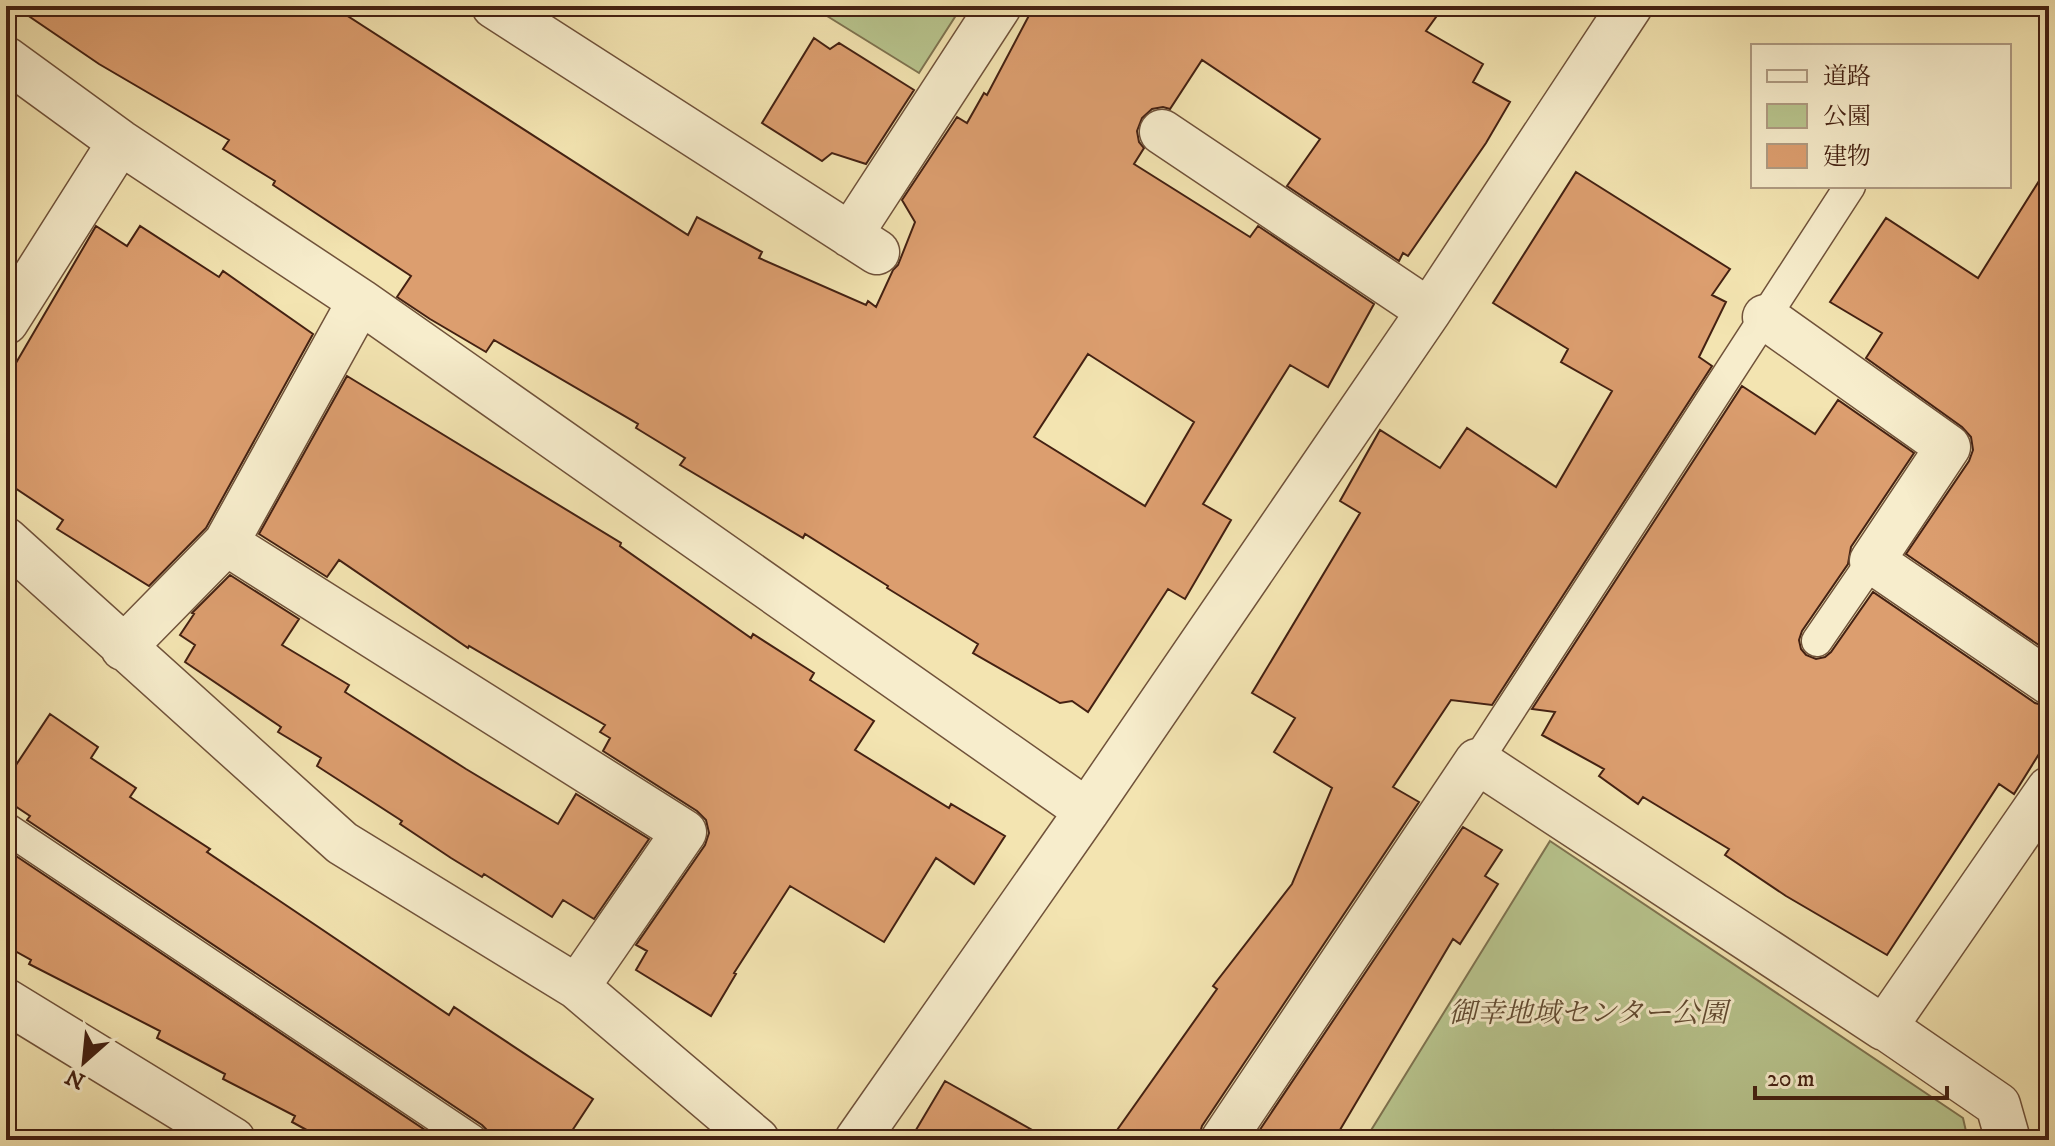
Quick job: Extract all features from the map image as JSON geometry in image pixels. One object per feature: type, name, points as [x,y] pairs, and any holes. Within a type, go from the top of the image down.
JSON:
[{"type":"street","points":[[494,6],[863,243],[999,6]]},
{"type":"street","points":[[857,1140],[1087,811],[1429,311],[1630,6]]},
{"type":"street","points":[[6,59],[120,142],[360,301],[1087,811]]},
{"type":"street","points":[[1162,132],[1429,311]]},
{"type":"street","points":[[6,322],[120,142]]},
{"type":"street","points":[[123,648],[226,543],[360,301]]},
{"type":"street","points":[[1765,317],[1948,447],[1872,561],[2049,682]]},
{"type":"street","points":[[6,540],[342,843],[577,987],[757,1140]]},
{"type":"street","points":[[226,543],[684,832],[577,987]]},
{"type":"street","points":[[1223,1140],[1477,761],[1883,1026],[1998,1105],[2008,1140]]},
{"type":"street","points":[[1883,1026],[2049,789]]},
{"type":"street","points":[[6,1001],[233,1140]]},
{"type":"lane","points":[[1477,761],[1849,188]]},
{"type":"lane","points":[[1817,641],[1872,561]]},
{"type":"lane","points":[[6,828],[472,1140]]},
{"type":"green space","points":[[833,6],[962,6],[919,73],[827,16]]},
{"type":"green space","name":"御幸地域センター公園","points":[[1550,841],[1963,1118],[1968,1140],[1569,1140],[1554,1130],[1547,1140],[1365,1140]]},
{"type":"building","points":[[14,6],[332,6],[688,235],[697,217],[762,252],[759,258],[866,305],[868,301],[876,307],[898,265],[915,222],[902,200],[957,117],[967,123],[984,93],[987,95],[1034,6],[1444,6],[1426,31],[1483,64],[1473,82],[1510,102],[1486,143],[1408,256],[1403,253],[1399,261],[1287,186],[1320,139],[1202,60],[1170,109],[1152,109],[1142,118],[1137,131],[1144,148],[1134,164],[1250,237],[1258,226],[1374,304],[1328,387],[1290,365],[1203,504],[1231,520],[1185,599],[1168,589],[1088,712],[1072,701],[1060,703],[973,653],[978,644],[805,534],[803,538],[680,465],[685,458],[636,428],[638,424],[494,340],[486,352],[430,319],[397,297],[411,276],[273,185],[275,181],[223,149],[229,140],[99,64]],"holes":[[[1088,354],[1194,422],[1145,506],[1034,437]]]},
{"type":"building","points":[[814,38],[830,49],[839,43],[914,90],[866,164],[832,153],[822,161],[762,123]]},
{"type":"building","points":[[2049,165],[2049,652],[1906,554],[1969,461],[1973,450],[1971,437],[1962,427],[1866,358],[1882,333],[1830,302],[1886,218],[1978,278]]},
{"type":"building","points":[[1576,172],[1730,269],[1712,295],[1726,302],[1699,357],[1712,366],[1492,705],[1451,700],[1393,787],[1419,802],[1202,1126],[1198,1140],[1110,1140],[1217,989],[1213,986],[1292,884],[1332,788],[1274,752],[1295,718],[1252,693],[1360,513],[1340,501],[1380,430],[1440,468],[1467,428],[1556,487],[1612,391],[1561,362],[1568,349],[1493,303]]},
{"type":"building","points":[[96,226],[127,246],[140,226],[219,277],[223,271],[313,334],[206,528],[149,586],[57,529],[63,520],[6,482],[6,380]]},
{"type":"building","points":[[347,376],[621,543],[620,546],[751,638],[753,634],[814,673],[810,680],[874,721],[855,750],[949,808],[951,804],[1005,836],[974,884],[936,858],[884,942],[790,886],[734,973],[711,1016],[636,970],[647,951],[636,945],[705,845],[709,833],[706,820],[697,811],[603,751],[610,738],[600,732],[605,725],[468,648],[339,560],[327,577],[259,534]]},
{"type":"building","points":[[1742,386],[1815,434],[1838,400],[1914,453],[1851,547],[1848,564],[1802,631],[1799,640],[1806,655],[1816,659],[1831,652],[1873,592],[2035,703],[2049,707],[2049,738],[2014,794],[1999,784],[1887,955],[1786,896],[1725,855],[1729,849],[1643,797],[1638,804],[1599,776],[1604,769],[1542,735],[1555,712],[1532,709]]},
{"type":"building","points":[[230,575],[299,619],[282,645],[349,685],[345,692],[466,769],[558,824],[576,794],[649,839],[594,919],[563,900],[552,917],[484,874],[482,877],[451,858],[400,824],[402,821],[317,766],[321,758],[278,732],[281,727],[185,662],[195,645],[180,635],[192,613]]},
{"type":"building","points":[[50,714],[98,747],[91,758],[136,788],[130,797],[210,849],[207,852],[449,1015],[454,1007],[593,1099],[566,1140],[490,1140],[488,1131],[482,1125],[27,820],[30,816],[6,800],[6,780]]},
{"type":"building","points":[[1463,827],[1502,850],[1485,876],[1498,884],[1460,944],[1453,939],[1334,1140],[1253,1140]]},
{"type":"building","points":[[10,852],[440,1140],[325,1140],[292,1122],[295,1116],[223,1079],[225,1074],[157,1038],[160,1031],[29,964],[31,960],[6,946],[6,859]]},
{"type":"building","points":[[945,1081],[1050,1140],[910,1140]]}]
